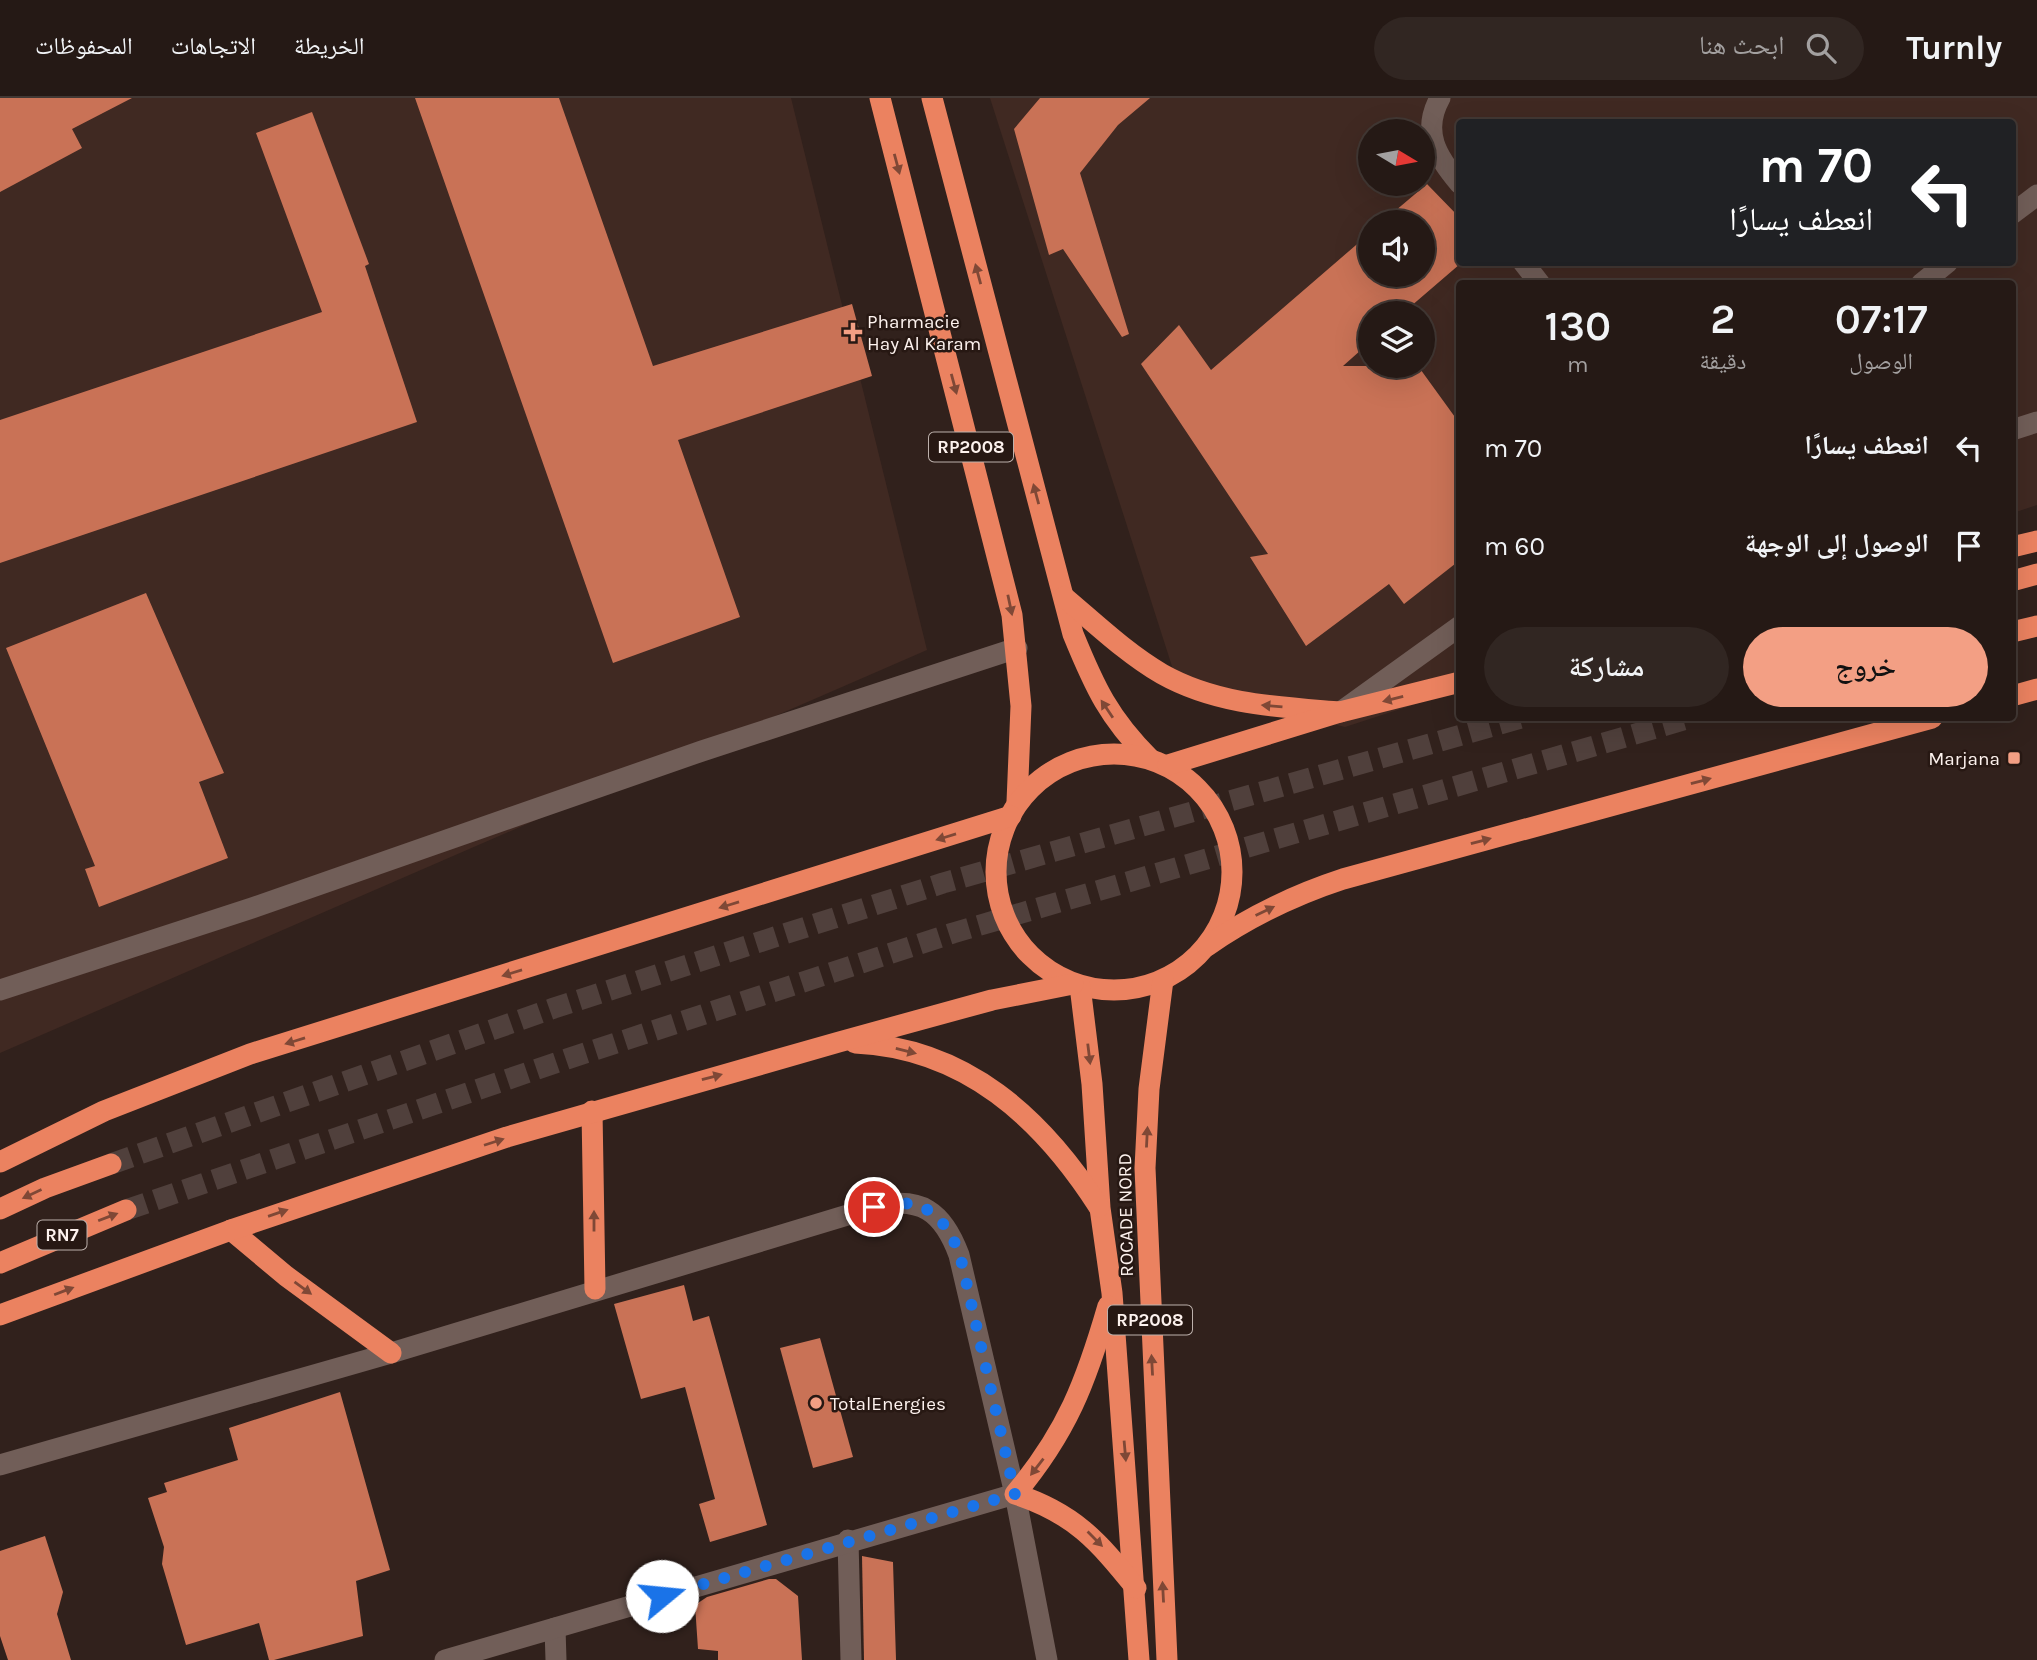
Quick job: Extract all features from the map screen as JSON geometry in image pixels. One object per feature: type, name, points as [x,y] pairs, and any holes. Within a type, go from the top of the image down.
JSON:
[{"type":"highway","name":"RP2008","points":[[880,98],[999,557],[1017,648],[1021,740],[1014,810]]},
{"type":"highway","name":"RP2008","points":[[932,98],[1073,634],[1103,703],[1125,734],[1159,763]]},
{"type":"highway","points":[[2016,546],[2037,541]]},
{"type":"highway","points":[[2016,580],[2037,574]]},
{"type":"highway","points":[[1063,597],[1136,657],[1190,687],[1250,705],[1340,712]]},
{"type":"highway","points":[[2016,631],[2037,626]]},
{"type":"highway","points":[[1159,763],[1340,712],[1456,683]]},
{"type":"highway","points":[[2016,694],[2037,689]]},
{"type":"highway","points":[[1207,946],[1221,922],[1230,895],[1232,867],[1227,839],[1216,813],[1199,790],[1159,763],[1123,754],[1083,759],[1064,765],[1039,781],[1014,810],[997,855],[997,883],[1002,911],[1014,936],[1032,958],[1054,975],[1077,985],[1108,991],[1136,989],[1163,980],[1187,966],[1207,946],[1242,922],[1311,889],[1921,721]]},
{"type":"highway","points":[[0,1162],[104,1111],[250,1054],[1014,810]]},
{"type":"highway","name":"ROCADE NORD","points":[[1163,980],[1149,1089],[1145,1168],[1167,1660]]},
{"type":"highway","points":[[0,1315],[344,1190],[592,1111],[992,1000],[1077,985]]},
{"type":"highway","name":"ROCADE NORD","points":[[1077,985],[1093,1084],[1100,1208],[1112,1293],[1136,1588],[1139,1660]]},
{"type":"highway","points":[[839,1042],[878,1044],[918,1054],[987,1086],[1024,1112],[1053,1141],[1100,1208]]},
{"type":"highway","points":[[592,1111],[595,1289]]},
{"type":"highway","name":"RN7","points":[[0,1209],[45,1188],[111,1164]]},
{"type":"highway","name":"RN7","points":[[0,1263],[126,1210]]},
{"type":"highway","points":[[231,1230],[391,1353]]},
{"type":"highway","points":[[1112,1293],[1081,1390],[1063,1429],[1015,1494],[1040,1502],[1085,1529],[1136,1588]]},
{"type":"street","points":[[1440,98],[1430,127],[1434,146],[1456,178]]},
{"type":"street","points":[[2016,211],[2037,195]]},
{"type":"street","points":[[1526,266],[1537,280]]},
{"type":"street","points":[[1926,280],[1943,266]]},
{"type":"street","points":[[2016,429],[2037,422]]},
{"type":"street","points":[[1340,712],[1456,629]]},
{"type":"street","points":[[0,989],[252,908],[702,751],[1017,648]]},
{"type":"street","points":[[0,1465],[391,1353],[595,1289],[874,1207],[895,1202],[918,1205],[938,1216],[952,1235],[960,1255],[1015,1494],[1046,1660]]},
{"type":"street","points":[[445,1660],[848,1540],[1015,1494]]},
{"type":"street","points":[[848,1540],[851,1660]]},
{"type":"street","points":[[555,1628],[556,1660]]},
{"type":"shaded area","points":[[0,98],[791,98],[927,650],[0,1053]]},
{"type":"shaded area","points":[[990,98],[2037,98],[2037,505],[2016,512],[2016,280],[1456,280],[1456,691],[1345,727],[1178,685]]},
{"type":"building","points":[[0,98],[132,98],[72,129],[82,148],[0,192]]},
{"type":"building","points":[[415,98],[559,98],[653,366],[852,304],[872,376],[678,440],[740,617],[613,663]]},
{"type":"building","points":[[1040,98],[1150,98],[1118,125],[1080,173],[1129,334],[1122,337],[1063,249],[1049,255],[1014,129]]},
{"type":"building","points":[[312,112],[369,264],[365,266],[417,422],[0,563],[0,420],[322,312],[256,133]]},
{"type":"building","points":[[1435,192],[1456,214],[1458,266],[1435,285],[1435,210],[1396,210],[1413,196],[1435,196]]},
{"type":"building","points":[[1358,243],[1358,287],[1433,287],[1417,301],[1358,301],[1358,353],[1343,366],[1358,366],[1358,378],[1427,378],[1456,418],[1456,563],[1404,604],[1389,584],[1306,646],[1250,557],[1268,554],[1141,364],[1179,325],[1211,370]]},
{"type":"building","points":[[146,593],[224,773],[199,782],[228,858],[99,907],[85,869],[95,866],[6,648]]},
{"type":"building","points":[[684,1285],[693,1321],[709,1316],[767,1525],[710,1542],[699,1504],[715,1499],[685,1387],[641,1399],[614,1304]]},
{"type":"building","name":"TotalEnergies","points":[[820,1338],[853,1457],[813,1468],[780,1348]]},
{"type":"building","points":[[340,1392],[390,1570],[356,1581],[363,1636],[274,1660],[269,1660],[259,1623],[186,1645],[162,1564],[164,1547],[148,1498],[167,1492],[164,1483],[238,1460],[229,1428]]},
{"type":"building","points":[[45,1536],[63,1592],[57,1614],[71,1660],[8,1660],[0,1636],[0,1551]]},
{"type":"building","points":[[862,1556],[893,1562],[896,1660],[864,1660]]},
{"type":"building","points":[[776,1579],[798,1596],[802,1660],[718,1660],[718,1651],[698,1649],[695,1605],[707,1597]]},
{"type":"tunnel","points":[[111,1164],[554,1008],[943,883],[1510,721]]},
{"type":"tunnel","points":[[126,1210],[567,1059],[953,933],[1680,721]]},
{"type":"place","name":"Pharmacie Hay Al Karam","points":[[853,332]]},
{"type":"place","name":"Marjana","points":[[2014,758]]},
{"type":"place","name":"TotalEnergies","points":[[816,1403]]},
{"type":"route","points":[[662,1596],[848,1540],[1015,1494],[960,1255],[952,1235],[938,1216],[918,1205],[895,1202],[874,1207]]}]
